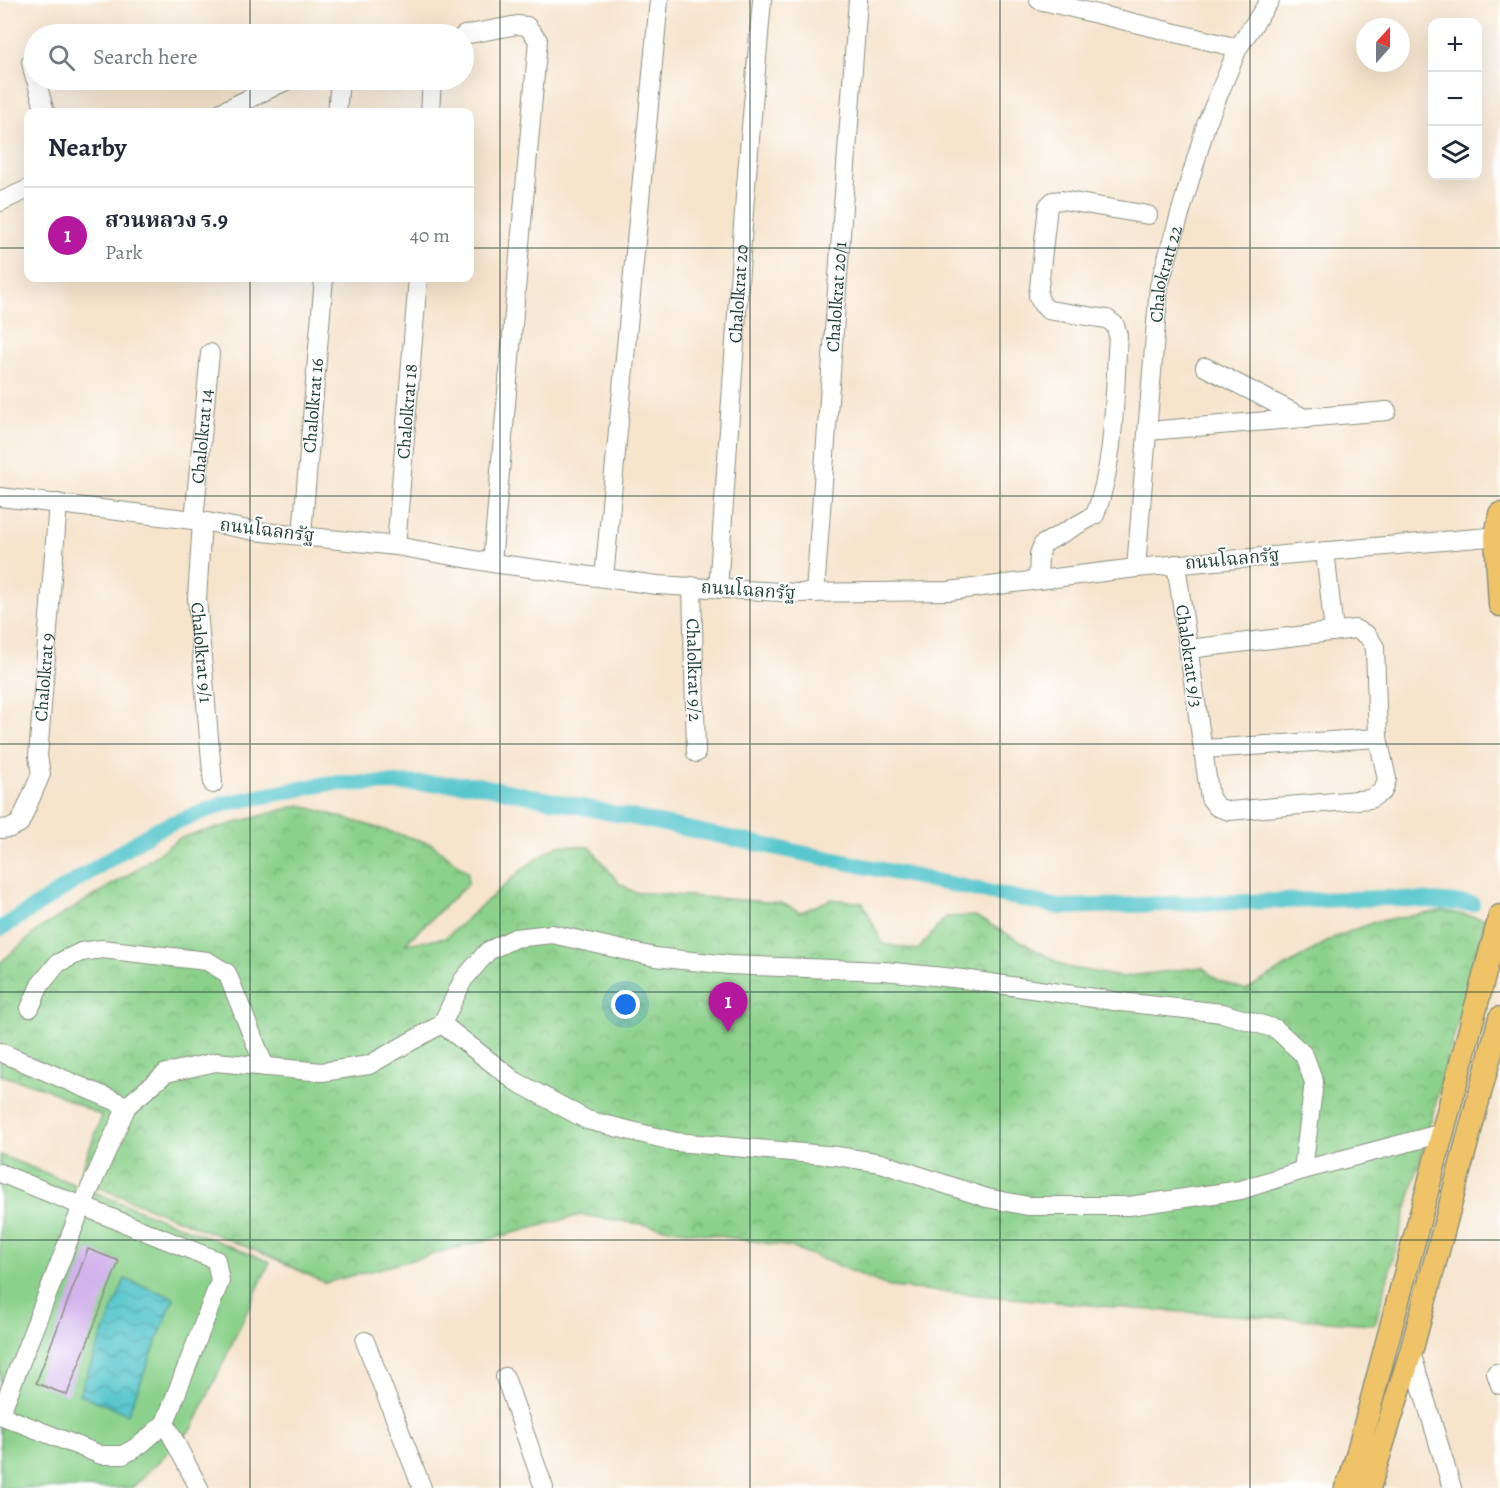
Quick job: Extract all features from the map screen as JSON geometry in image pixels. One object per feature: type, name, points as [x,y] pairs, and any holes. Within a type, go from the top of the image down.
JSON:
[{"type":"main road","points":[[1499,529],[1500,605]]},
{"type":"main road","points":[[1346,1488],[1352,1474],[1500,916]]},
{"type":"main road","points":[[1369,1488],[1412,1352],[1500,1017]]},
{"type":"street","points":[[604,578],[659,0]]},
{"type":"street","name":"Chalolkrat 20","points":[[718,589],[745,197],[762,0]]},
{"type":"street","name":"Chalolkrat 20/1","points":[[815,593],[858,0]]},
{"type":"street","points":[[1039,0],[1238,48]]},
{"type":"street","name":"Chalokratt 22","points":[[1136,568],[1158,286],[1197,150],[1238,48],[1270,0]]},
{"type":"street","points":[[474,33],[517,25],[527,26],[538,40],[492,563]]},
{"type":"street","points":[[39,90],[44,108]]},
{"type":"street","points":[[229,108],[267,90]]},
{"type":"street","points":[[337,108],[339,90]]},
{"type":"street","points":[[430,108],[431,90]]},
{"type":"street","points":[[0,202],[24,191]]},
{"type":"street","points":[[1038,580],[1039,554],[1043,544],[1095,515],[1101,500],[1109,448],[1118,335],[1115,325],[1107,319],[1048,310],[1042,304],[1038,296],[1048,206],[1053,201],[1062,200],[1148,215]]},
{"type":"street","name":"Chalolkrat 16","points":[[302,534],[324,282]]},
{"type":"street","name":"Chalolkrat 18","points":[[396,546],[418,282]]},
{"type":"street","name":"Chalolkrat 14","points":[[198,521],[210,353]]},
{"type":"street","points":[[1205,367],[1306,419]]},
{"type":"street","points":[[1148,431],[1387,411]]},
{"type":"street","name":"ถนนโฉลกรัฐ","points":[[0,496],[198,521],[254,531],[302,534],[396,546],[492,563],[604,578],[718,589],[815,593],[949,591],[1136,568],[1325,551],[1499,529]]},
{"type":"street","name":"Chalolkrat 9","points":[[0,829],[11,828],[20,823],[40,774],[38,756],[58,503]]},
{"type":"street","name":"Chalolkrat 9/1","points":[[198,521],[197,599],[213,784]]},
{"type":"street","points":[[1325,551],[1334,632]]},
{"type":"street","name":"Chalokratt 9/3","points":[[1176,564],[1210,798],[1217,807],[1229,811],[1370,799],[1386,787],[1387,779],[1378,738]]},
{"type":"street","name":"Chalolkrat 9/2","points":[[692,586],[696,753]]},
{"type":"street","points":[[1189,649],[1355,629],[1368,635],[1375,647],[1378,738],[1203,749]]},
{"type":"street","points":[[0,1173],[82,1206],[216,1260],[220,1281],[165,1423],[140,1445],[123,1455],[111,1457],[0,1415],[82,1206],[127,1106],[166,1072],[216,1062],[322,1072],[369,1065],[442,1024],[463,980],[488,951],[515,938],[552,934],[655,957],[729,965],[884,971],[1222,1013],[1276,1029],[1304,1055],[1314,1082],[1303,1170]]},
{"type":"street","points":[[30,1008],[40,985],[58,963],[81,952],[102,949],[207,961],[227,973],[265,1067]]},
{"type":"street","points":[[442,1024],[515,1081],[587,1120],[676,1142],[837,1156],[881,1163],[987,1198],[1028,1206],[1129,1206],[1241,1190],[1303,1170],[1443,1133]]},
{"type":"street","points":[[0,1052],[127,1106]]},
{"type":"street","points":[[365,1341],[423,1488]]},
{"type":"street","points":[[1412,1352],[1452,1488]]},
{"type":"street","points":[[505,1377],[544,1488]]},
{"type":"street","points":[[165,1423],[199,1488]]},
{"type":"green space","points":[[300,805],[432,844],[468,872],[468,884],[405,944],[445,938],[526,866],[558,845],[590,847],[619,883],[634,892],[781,903],[801,912],[832,899],[863,903],[883,944],[918,950],[946,917],[975,916],[1066,967],[1121,977],[1202,967],[1219,981],[1246,990],[1335,937],[1377,921],[1443,911],[1486,919],[1375,1324],[1137,1309],[890,1287],[792,1247],[581,1215],[325,1283],[269,1256],[78,1179],[102,1116],[44,1088],[0,1075],[0,963],[40,928],[128,875],[180,838]]},
{"type":"green space","points":[[0,1155],[270,1262],[193,1427],[132,1488],[0,1488]]},
{"type":"water","points":[[125,1279],[174,1298],[128,1414],[79,1394]]},
{"type":"building","points":[[88,1249],[119,1261],[67,1395],[36,1383]]},
{"type":"waterway","points":[[0,929],[157,829],[223,804],[330,783],[473,784],[1059,907],[1387,898],[1472,904]]},
{"type":"place","name":"สวนหลวง ร.9","points":[[728,1032]]}]
